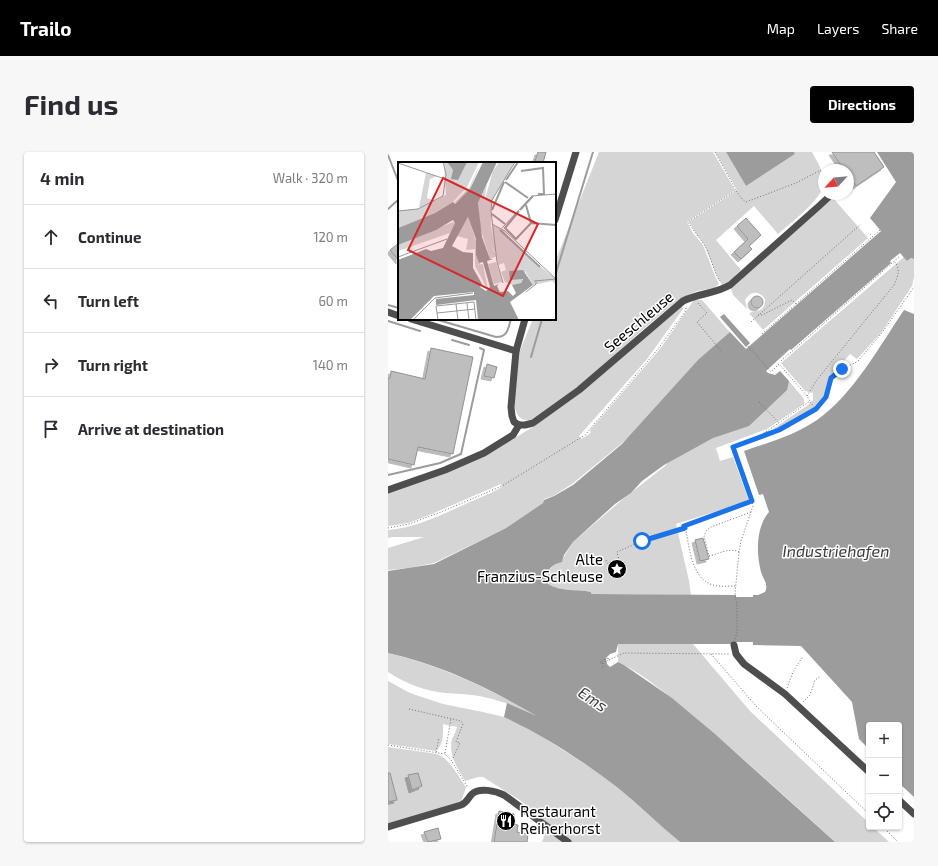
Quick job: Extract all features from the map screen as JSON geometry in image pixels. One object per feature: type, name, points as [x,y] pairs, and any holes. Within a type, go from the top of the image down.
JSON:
[{"type":"street","points":[[556,217],[576,152]]},
{"type":"street","name":"Seeschleuse","points":[[519,425],[525,426],[533,423],[579,390],[677,306],[691,297],[723,290],[826,200]]},
{"type":"street","points":[[388,312],[398,316]]},
{"type":"street","points":[[413,320],[516,351]]},
{"type":"street","points":[[388,490],[445,470],[484,452],[513,435],[519,425],[514,422],[511,407],[516,351],[525,320]]},
{"type":"street","points":[[734,645],[736,654],[744,664],[785,694],[866,769]]},
{"type":"street","points":[[388,827],[461,805],[466,802],[472,794],[481,790],[497,792],[504,795],[568,842]]},
{"type":"street","points":[[902,803],[914,814]]},
{"type":"path","points":[[714,152],[736,190],[746,202],[796,183],[818,172]]},
{"type":"path","points":[[723,290],[708,253],[688,222],[736,190]]},
{"type":"path","points":[[751,322],[861,224]]},
{"type":"path","points":[[762,334],[880,230]]},
{"type":"path","points":[[870,234],[873,237]]},
{"type":"path","points":[[781,361],[900,256]]},
{"type":"path","points":[[807,396],[816,381],[894,285],[899,276],[899,270],[894,261]]},
{"type":"path","points":[[734,645],[737,633],[737,607],[735,593],[739,553],[741,541],[752,512],[752,501],[733,447],[779,430],[816,409],[826,397],[831,378],[842,369],[858,361],[881,334],[914,287]]},
{"type":"path","points":[[388,528],[410,524],[502,486],[585,434],[658,349],[685,312],[691,297],[707,312],[697,322],[721,351]]},
{"type":"path","points":[[758,315],[762,315],[792,300],[796,304]]},
{"type":"path","points":[[748,346],[771,372],[779,364],[807,396],[816,409]]},
{"type":"path","points":[[758,438],[810,401]]},
{"type":"path","points":[[759,402],[779,423]]},
{"type":"path","points":[[606,560],[609,566],[619,561],[617,552],[642,541],[685,528],[684,526],[752,501]]},
{"type":"path","points":[[739,553],[735,550],[726,550],[709,556],[704,536],[706,531],[711,527],[752,512]]},
{"type":"path","points":[[685,528],[695,570],[703,580],[713,585],[736,586]]},
{"type":"path","points":[[609,660],[624,653],[736,654]]},
{"type":"path","points":[[711,654],[757,707],[866,811]]},
{"type":"path","points":[[785,694],[793,672],[803,656]]},
{"type":"path","points":[[798,706],[810,695],[815,680],[820,676]]},
{"type":"path","points":[[409,709],[461,721],[463,724],[456,742],[460,743],[451,760]]},
{"type":"path","points":[[445,754],[451,718]]},
{"type":"path","points":[[436,752],[439,738]]},
{"type":"path","points":[[388,745],[445,754],[451,760],[472,794]]},
{"type":"path","points":[[886,830],[898,842]]},
{"type":"shaded area","points":[[599,152],[713,152],[735,190],[687,222],[693,233],[703,245],[719,284],[714,288],[697,291],[680,299],[587,379],[543,414],[536,418],[526,420],[520,418],[514,405],[519,353],[533,320],[556,320],[556,260]]},
{"type":"shaded area","points":[[715,152],[726,152],[746,186],[795,154],[794,152],[812,152],[818,164],[818,196],[807,209],[778,234],[754,206],[716,240],[741,270],[723,287],[704,244],[689,222],[737,190]]},
{"type":"shaded area","points":[[831,200],[835,200],[868,238],[763,330],[749,313],[758,311],[764,306],[765,299],[763,296],[757,293],[752,293],[749,295],[745,300],[747,309],[733,295],[731,288]]},
{"type":"shaded area","points":[[904,257],[907,261],[911,258],[914,259],[914,277],[912,286],[881,333],[857,359],[850,354],[830,377],[824,396],[819,404],[813,409],[777,429],[773,429],[813,400],[813,393],[805,391],[781,363]]},
{"type":"shaded area","points":[[694,300],[702,300],[733,336],[671,403],[572,484],[553,496],[544,499],[543,503],[506,528],[434,563],[388,570],[388,548],[424,537],[388,538],[388,530],[398,529],[429,520],[502,487],[501,484],[408,523],[388,526],[388,491],[510,441],[536,425],[681,306],[683,309],[647,359],[579,436],[581,439],[591,433],[590,430],[660,349]]},
{"type":"shaded area","points":[[789,381],[804,399],[804,404],[767,429],[716,448],[720,461],[733,457],[749,501],[676,524],[691,595],[591,594],[591,592],[556,588],[546,583],[548,572],[555,564],[562,561],[573,542],[623,499],[665,466],[676,453],[751,416]]},
{"type":"shaded area","points":[[618,644],[693,644],[750,711],[866,820],[866,830],[876,830],[889,842],[835,842],[666,693],[647,679],[618,662]]},
{"type":"shaded area","points":[[388,653],[409,658],[468,680],[543,719],[516,707],[495,700],[472,695],[438,692],[408,683],[388,672]]},
{"type":"shaded area","points":[[388,681],[410,693],[443,704],[504,717],[523,726],[597,772],[680,842],[542,842],[548,826],[521,801],[483,777],[465,781],[454,762],[451,751],[452,739],[457,727],[443,724],[442,742],[436,751],[388,744]]},
{"type":"shaded area","points":[[388,747],[437,754],[446,760],[466,787],[461,802],[388,825]]},
{"type":"water","points":[[726,152],[794,152],[795,154],[746,186]]},
{"type":"water","points":[[877,152],[914,152],[914,259],[911,258],[907,261],[900,253],[890,261],[891,263],[766,371],[775,375],[780,371],[789,381],[787,390],[749,426],[713,438],[664,465],[642,481],[631,493],[615,504],[573,542],[564,555],[562,562],[555,564],[548,571],[546,582],[550,585],[561,589],[591,592],[591,594],[736,595],[736,597],[753,597],[753,595],[758,595],[765,592],[766,584],[759,565],[758,540],[762,525],[769,512],[763,494],[759,495],[744,451],[800,430],[830,410],[865,370],[904,310],[914,314],[914,797],[902,786],[902,722],[866,722],[866,746],[859,739],[852,702],[801,646],[753,645],[753,642],[736,642],[735,644],[618,644],[616,652],[610,654],[606,658],[607,664],[610,667],[618,662],[624,665],[672,698],[715,734],[835,842],[680,842],[618,788],[591,768],[549,741],[504,717],[507,703],[537,716],[501,696],[465,679],[427,664],[388,653],[388,571],[434,564],[506,528],[543,503],[544,500],[573,485],[622,444],[698,360],[730,332],[746,349],[881,231],[870,218],[896,182]]},
{"type":"water","points":[[724,314],[750,343],[746,347],[720,317]]},
{"type":"building","points":[[538,152],[546,152],[543,162],[535,161]]},
{"type":"building","points":[[832,152],[874,152],[884,167],[856,186],[854,183],[854,164],[840,164]]},
{"type":"building","points":[[746,218],[761,235],[749,246],[752,249],[741,259],[734,252],[748,239],[737,226]]},
{"type":"building","points":[[398,244],[398,260],[390,250]]},
{"type":"building","points":[[757,296],[761,298],[763,302],[761,306],[757,308],[753,306],[751,302],[753,298]]},
{"type":"building","points":[[431,348],[473,357],[453,454],[418,447],[414,465],[388,459],[388,378],[390,378],[391,371],[425,379]]},
{"type":"building","points":[[487,364],[497,367],[494,378],[484,376]]},
{"type":"building","points":[[703,538],[709,559],[700,561],[695,540]]},
{"type":"building","points":[[388,773],[390,773],[397,800],[388,802]]},
{"type":"building","points":[[418,773],[422,786],[412,790],[408,775]]},
{"type":"building","points":[[499,811],[514,814],[513,824],[518,825],[517,832],[528,834],[527,842],[494,842]]},
{"type":"building","points":[[438,828],[441,839],[428,842],[424,832]]},
{"type":"waterway","points":[[556,273],[593,152]]},
{"type":"waterway","points":[[388,155],[398,180]]},
{"type":"waterway","points":[[388,209],[398,200]]},
{"type":"waterway","points":[[388,305],[398,308]]},
{"type":"waterway","points":[[438,320],[496,337],[503,336],[507,332],[511,320]]},
{"type":"waterway","points":[[531,357],[542,320]]},
{"type":"waterway","points":[[388,321],[420,331]]},
{"type":"waterway","points":[[452,340],[469,345]]},
{"type":"waterway","points":[[388,475],[440,463],[461,454],[484,350],[480,348]]},
{"type":"place","name":"Alte Franzius-Schleuse","points":[[617,569]]},
{"type":"place","name":"Restaurant Reiherhorst","points":[[506,821]]},
{"type":"route","points":[[642,541],[685,528],[684,526],[752,501],[733,447],[779,430],[816,409],[826,397],[831,378],[842,369]]},
{"type":"water label","name":"Industriehafen","points":[[836,551]]},
{"type":"water label","name":"Ems","points":[[593,699]]}]
